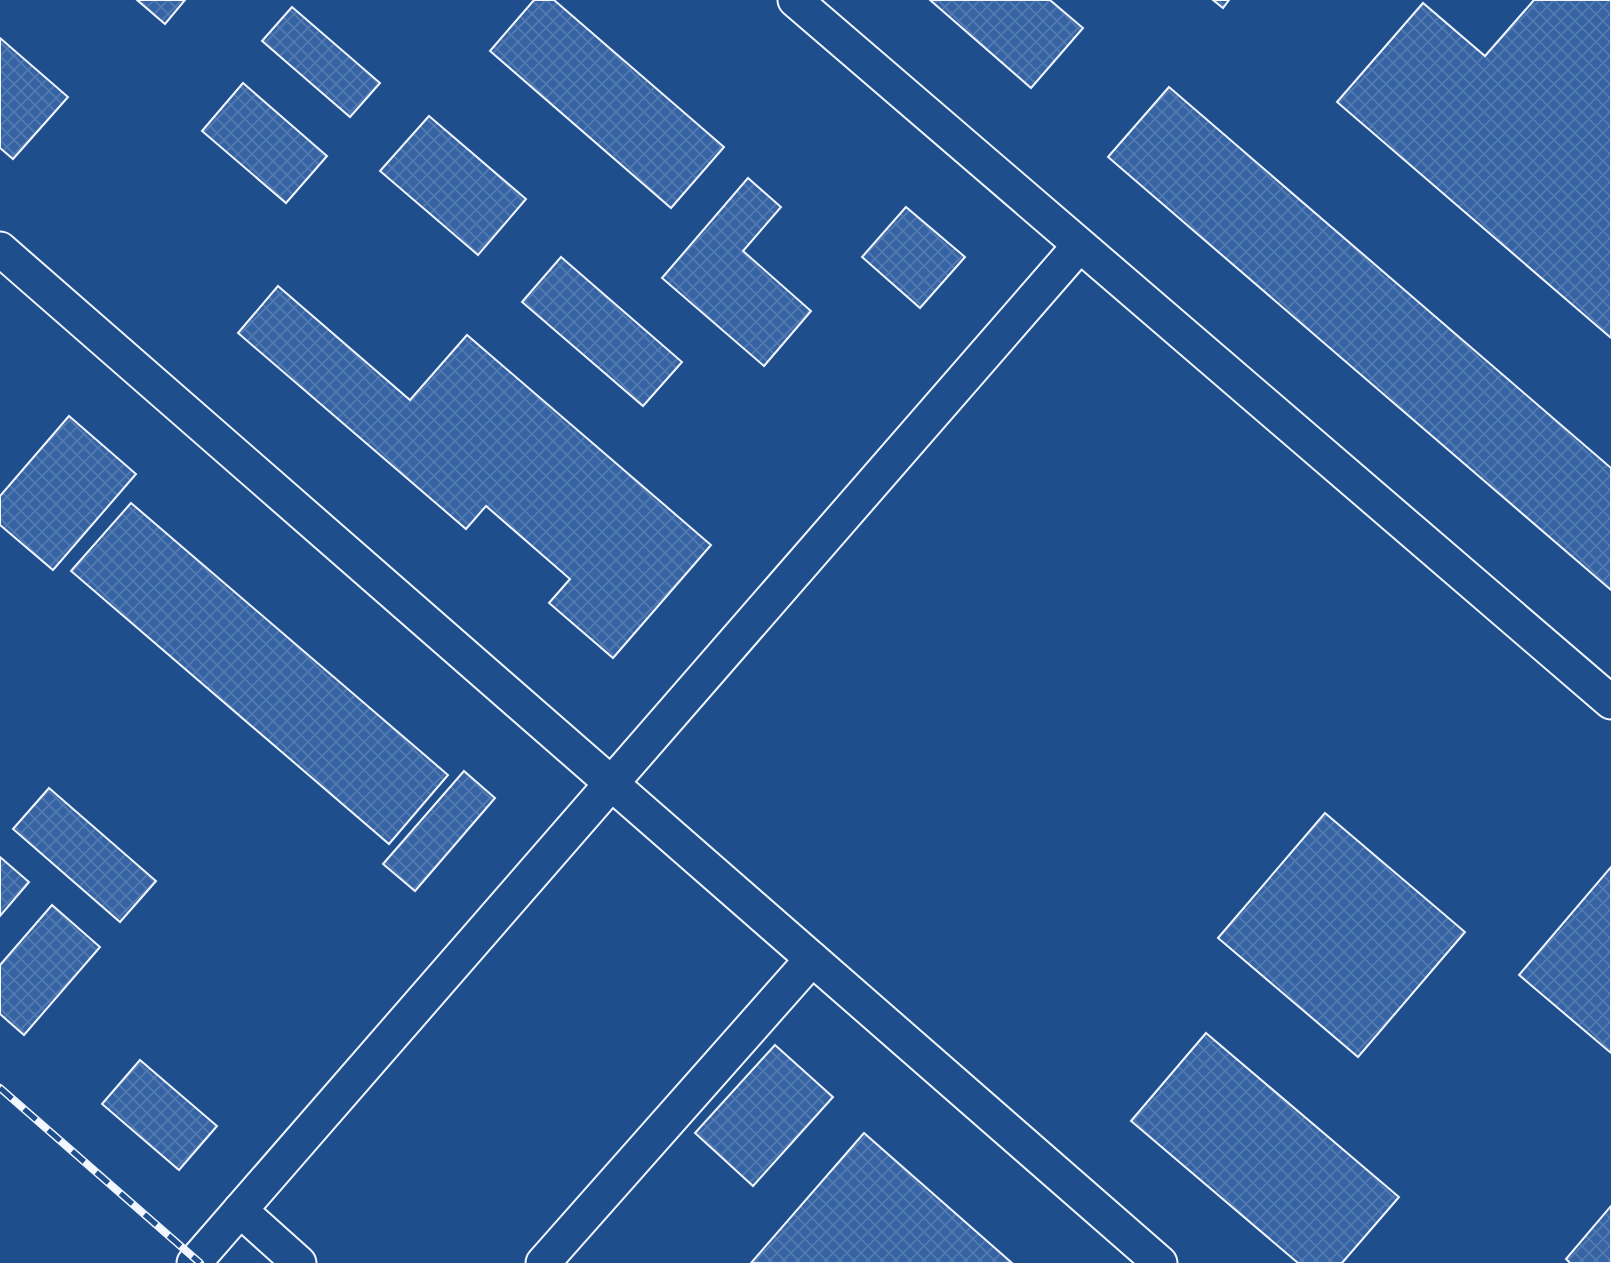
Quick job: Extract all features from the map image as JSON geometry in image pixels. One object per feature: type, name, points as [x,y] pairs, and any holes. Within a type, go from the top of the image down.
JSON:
[{"type":"street","points":[[795,0],[1611,702]]},
{"type":"street","points":[[194,1263],[1079,246]]},
{"type":"street","points":[[0,249],[1160,1263]]},
{"type":"street","points":[[543,1263],[812,960]]},
{"type":"street","points":[[240,1210],[299,1263]]},
{"type":"building","points":[[137,0],[185,0],[165,24]]},
{"type":"building","points":[[534,0],[554,0],[724,147],[671,208],[490,51]]},
{"type":"building","points":[[930,0],[1050,0],[1083,28],[1031,88]]},
{"type":"building","points":[[1213,0],[1229,0],[1223,8]]},
{"type":"building","points":[[1534,0],[1611,0],[1611,338],[1337,102],[1423,3],[1485,56]]},
{"type":"building","points":[[292,7],[380,83],[350,117],[262,41]]},
{"type":"building","points":[[0,38],[68,97],[13,159],[0,148]]},
{"type":"building","points":[[243,83],[327,156],[286,203],[202,131]]},
{"type":"building","points":[[1169,87],[1611,468],[1611,590],[1108,157]]},
{"type":"building","points":[[429,116],[526,199],[478,255],[380,171]]},
{"type":"building","points":[[748,178],[781,207],[743,251],[811,311],[764,366],[662,278]]},
{"type":"building","points":[[906,207],[965,257],[920,308],[862,257]]},
{"type":"building","points":[[561,257],[682,362],[643,406],[522,302]]},
{"type":"building","points":[[278,286],[410,400],[467,335],[711,545],[613,658],[549,603],[570,579],[486,506],[466,529],[238,333]]},
{"type":"building","points":[[69,416],[136,474],[53,570],[0,525],[0,496]]},
{"type":"building","points":[[131,503],[448,775],[389,844],[71,571]]},
{"type":"building","points":[[464,771],[495,798],[415,891],[383,864]]},
{"type":"building","points":[[49,788],[156,881],[120,922],[13,829]]},
{"type":"building","points":[[1325,813],[1465,932],[1358,1057],[1218,938]]},
{"type":"building","points":[[0,857],[29,882],[0,916]]},
{"type":"building","points":[[1611,867],[1611,1053],[1519,975]]},
{"type":"building","points":[[52,905],[100,947],[24,1035],[0,1014],[0,965]]},
{"type":"building","points":[[1206,1033],[1399,1197],[1342,1263],[1298,1263],[1131,1121]]},
{"type":"building","points":[[775,1045],[833,1097],[753,1186],[695,1133]]},
{"type":"building","points":[[140,1060],[217,1126],[179,1170],[102,1104]]},
{"type":"building","points":[[864,1133],[1012,1263],[751,1263]]},
{"type":"building","points":[[1611,1206],[1611,1263],[1570,1263],[1566,1259]]},
{"type":"railway","points":[[0,1088],[200,1263]]}]
